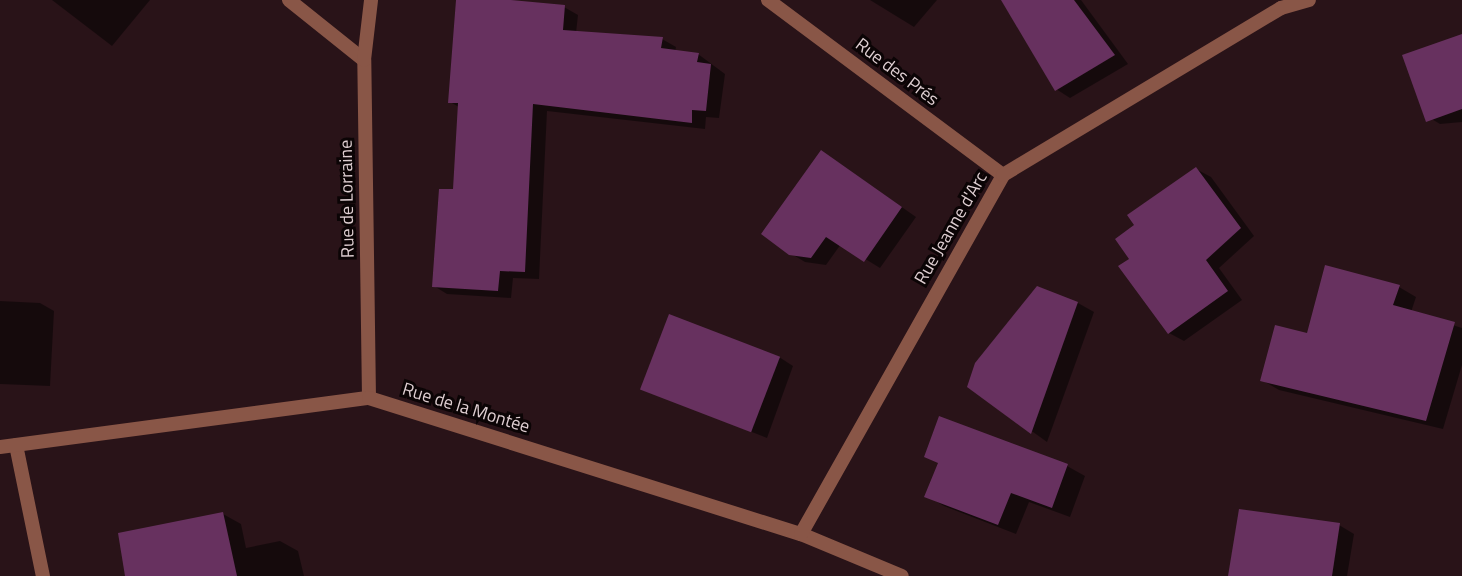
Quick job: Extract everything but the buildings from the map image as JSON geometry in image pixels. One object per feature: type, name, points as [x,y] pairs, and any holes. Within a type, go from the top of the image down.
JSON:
[{"type":"street","points":[[289,0],[364,60]]},
{"type":"street","name":"Rue de Lorraine","points":[[369,398],[364,60],[371,0]]},
{"type":"street","name":"Rue des Prés","points":[[768,0],[1003,175]]},
{"type":"street","name":"Rue Jeanne d'Arc","points":[[801,534],[1003,175],[1281,8],[1308,0]]},
{"type":"street","name":"Rue de la Montée","points":[[0,447],[369,398],[801,534],[902,576]]},
{"type":"street","points":[[16,445],[43,576]]}]
